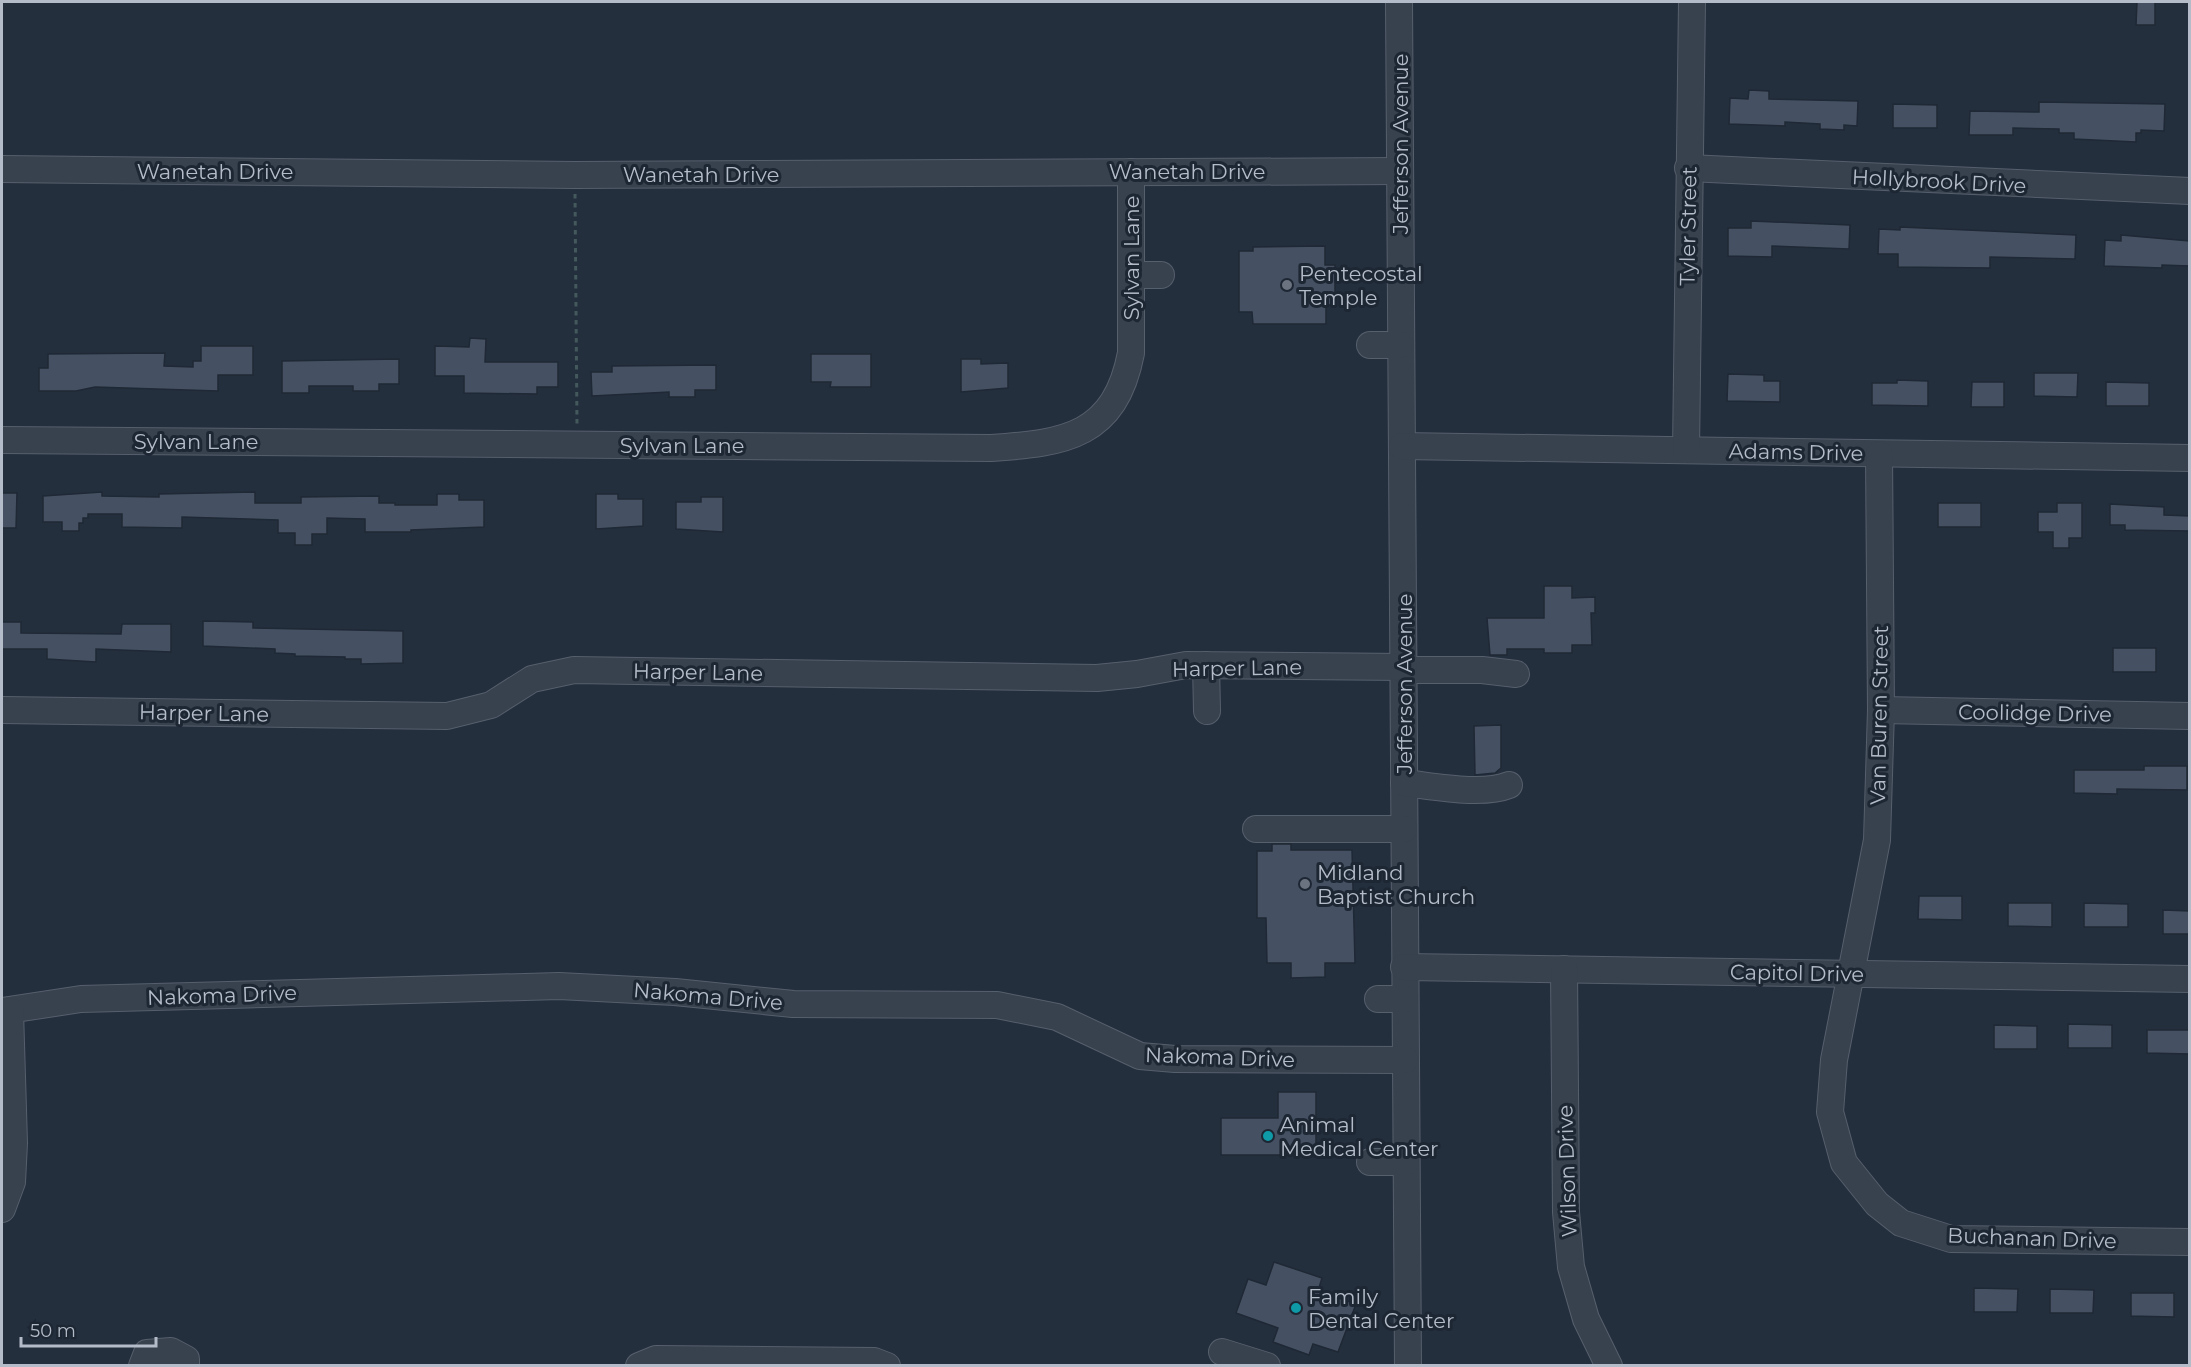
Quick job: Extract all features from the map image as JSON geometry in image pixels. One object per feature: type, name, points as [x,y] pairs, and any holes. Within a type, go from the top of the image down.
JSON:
[{"type":"street","name":"Jefferson Avenue","points":[[1399,2],[1408,1365]]},
{"type":"street","name":"Tyler Street","points":[[1686,450],[1692,2]]},
{"type":"street","name":"Hollybrook Drive","points":[[1688,168],[2190,191]]},
{"type":"street","name":"Wanetah Drive","points":[[2,169],[575,175],[1400,171]]},
{"type":"street","name":"Sylvan Lane","points":[[2,440],[991,448],[1042,444],[1080,434],[1112,406],[1126,381],[1131,353],[1131,172]]},
{"type":"street","points":[[1131,275],[1161,275]]},
{"type":"street","points":[[1370,345],[1401,345]]},
{"type":"street","name":"Adams Drive","points":[[1402,446],[2190,458]]},
{"type":"street","name":"Van Buren Street","points":[[1850,974],[1877,840],[1881,710],[1879,454]]},
{"type":"street","name":"Harper Lane","points":[[2,710],[447,716],[491,705],[532,679],[574,670],[1097,678],[1137,674],[1186,665],[1206,665],[1482,670],[1516,674]]},
{"type":"street","points":[[1206,665],[1207,711]]},
{"type":"street","name":"Coolidge Drive","points":[[1881,710],[2190,716]]},
{"type":"street","points":[[1404,783],[1477,789],[1500,789],[1509,785]]},
{"type":"street","points":[[1260,827],[1404,829]]},
{"type":"street","name":"Capitol Drive","points":[[1404,967],[2190,980]]},
{"type":"street","name":"Wilson Drive","points":[[1564,969],[1566,1212],[1571,1267],[1586,1319],[1609,1365]]},
{"type":"street","name":"Buchanan Drive","points":[[1850,974],[1834,1060],[1830,1112],[1845,1163],[1877,1204],[1901,1223],[1951,1239],[2190,1242]]},
{"type":"street","name":"Nakoma Drive","points":[[6,1011],[81,999],[559,986],[675,992],[792,1004],[997,1005],[1057,1017],[1140,1056],[1175,1059],[1405,1060]]},
{"type":"street","points":[[1378,999],[1405,999]]},
{"type":"street","points":[[2,1209],[12,1182],[14,1143],[6,1011]]},
{"type":"street","points":[[1370,1162],[1406,1162]]},
{"type":"street","points":[[142,1365],[147,1353],[171,1351],[186,1359],[186,1365]]},
{"type":"street","points":[[1222,1352],[1267,1365]]},
{"type":"street","points":[[639,1365],[656,1359],[874,1361],[887,1365]]},
{"type":"path","points":[[575,175],[578,444]]},
{"type":"building","points":[[2137,2],[2155,2],[2155,25],[2136,25]]},
{"type":"building","points":[[1749,90],[1769,91],[1769,99],[1858,101],[1857,126],[1844,125],[1844,130],[1820,129],[1820,124],[1785,122],[1785,126],[1729,124],[1730,98],[1748,99]]},
{"type":"building","points":[[2039,102],[2165,104],[2164,131],[2141,130],[2141,133],[2136,133],[2136,142],[2074,139],[2074,133],[2059,133],[2059,129],[2013,128],[2013,135],[1969,135],[1970,111],[2039,112]]},
{"type":"building","points":[[1893,104],[1937,105],[1937,128],[1893,128]]},
{"type":"building","points":[[1751,221],[1850,225],[1849,249],[1772,246],[1772,257],[1728,256],[1728,228],[1751,228]]},
{"type":"building","points":[[1900,227],[2076,235],[2075,259],[1990,257],[1990,268],[1898,267],[1898,254],[1878,254],[1879,229],[1900,230]]},
{"type":"building","points":[[2121,235],[2190,241],[2190,266],[2162,265],[2162,268],[2104,266],[2105,240],[2121,241]]},
{"type":"building","name":"Pentecostal Temple","points":[[1325,246],[1325,265],[1335,265],[1335,305],[1326,305],[1326,324],[1253,324],[1252,312],[1239,312],[1239,251],[1253,251],[1253,247]]},
{"type":"building","points":[[470,338],[486,339],[485,362],[558,362],[558,387],[537,387],[537,394],[464,393],[464,376],[435,376],[435,346],[469,347]]},
{"type":"building","points":[[201,346],[253,346],[253,375],[218,375],[218,391],[95,387],[76,391],[39,391],[39,368],[48,368],[48,354],[165,353],[164,366],[193,367],[193,361],[201,361]]},
{"type":"building","points":[[811,354],[871,354],[871,387],[830,387],[831,382],[811,382]]},
{"type":"building","points":[[399,359],[399,384],[379,384],[379,391],[353,391],[353,386],[309,386],[309,393],[282,393],[282,361]]},
{"type":"building","points":[[961,359],[981,359],[981,364],[1008,363],[1008,388],[961,392]]},
{"type":"building","points":[[716,365],[716,390],[695,390],[695,397],[669,397],[669,392],[592,396],[591,372],[612,372],[612,366]]},
{"type":"building","points":[[2034,373],[2078,373],[2077,397],[2034,396]]},
{"type":"building","points":[[1728,374],[1764,375],[1764,381],[1780,381],[1780,402],[1727,401]]},
{"type":"building","points":[[1897,380],[1928,381],[1928,406],[1872,405],[1872,383],[1897,383]]},
{"type":"building","points":[[1972,382],[2004,382],[2004,407],[1971,407]]},
{"type":"building","points":[[2106,382],[2149,383],[2149,406],[2106,406]]},
{"type":"building","points":[[102,492],[102,496],[159,497],[159,494],[255,492],[255,503],[301,503],[301,497],[379,496],[379,503],[395,503],[395,505],[437,505],[437,494],[459,494],[459,500],[484,500],[484,527],[411,530],[411,532],[365,532],[365,519],[327,518],[327,534],[312,534],[312,545],[295,545],[295,533],[278,533],[278,520],[182,517],[182,528],[122,527],[122,514],[88,514],[88,518],[83,518],[83,523],[79,523],[79,531],[62,531],[62,522],[43,522],[43,496]]},
{"type":"building","points":[[2,493],[17,493],[16,528],[2,528]]},
{"type":"building","points":[[596,494],[618,494],[618,499],[643,499],[643,526],[596,529]]},
{"type":"building","points":[[701,497],[723,497],[723,532],[676,529],[676,502],[701,502]]},
{"type":"building","points":[[1938,503],[1981,503],[1981,527],[1938,527]]},
{"type":"building","points":[[2057,503],[2082,503],[2082,538],[2069,538],[2069,548],[2053,548],[2053,532],[2038,532],[2038,512],[2057,512]]},
{"type":"building","points":[[2110,504],[2164,507],[2164,515],[2190,516],[2190,531],[2125,530],[2125,525],[2110,525]]},
{"type":"building","points":[[1544,586],[1572,586],[1572,598],[1595,597],[1595,613],[1591,613],[1592,645],[1572,645],[1572,653],[1544,653],[1544,649],[1507,649],[1507,655],[1490,655],[1487,618],[1544,618]]},
{"type":"building","points":[[203,621],[253,622],[253,628],[403,631],[403,663],[361,664],[361,659],[295,656],[295,654],[275,653],[275,649],[203,646]]},
{"type":"building","points":[[2,622],[21,622],[21,633],[121,634],[122,624],[171,624],[171,652],[96,649],[96,662],[47,659],[47,649],[2,649]]},
{"type":"building","points":[[2113,648],[2156,648],[2156,672],[2113,672]]},
{"type":"building","points":[[1501,725],[1501,768],[1495,773],[1475,775],[1474,726]]},
{"type":"building","points":[[2144,766],[2187,766],[2187,790],[2117,789],[2117,794],[2074,793],[2074,770],[2144,770]]},
{"type":"building","name":"Midland Baptist Church","points":[[1272,844],[1291,844],[1291,850],[1352,850],[1355,963],[1325,963],[1325,977],[1291,978],[1291,963],[1267,963],[1266,918],[1257,918],[1257,851],[1272,851]]},
{"type":"building","points":[[1919,896],[1962,896],[1962,920],[1918,919]]},
{"type":"building","points":[[2008,903],[2052,903],[2052,927],[2008,926]]},
{"type":"building","points":[[2084,903],[2128,904],[2128,927],[2084,927]]},
{"type":"building","points":[[2163,910],[2190,911],[2190,934],[2163,934]]},
{"type":"building","points":[[2068,1024],[2112,1025],[2112,1048],[2068,1048]]},
{"type":"building","points":[[1994,1025],[2037,1026],[2037,1049],[1994,1049]]},
{"type":"building","points":[[2147,1030],[2190,1030],[2190,1054],[2147,1053]]},
{"type":"building","name":"Animal Medical Center","points":[[1278,1092],[1316,1092],[1316,1155],[1221,1155],[1221,1118],[1278,1118]]},
{"type":"building","name":"Family Dental Center","points":[[1274,1262],[1322,1278],[1318,1291],[1356,1304],[1338,1352],[1313,1344],[1309,1355],[1273,1342],[1278,1328],[1236,1313],[1248,1279],[1266,1285]]},
{"type":"building","points":[[1974,1288],[2018,1289],[2017,1312],[1974,1312]]},
{"type":"building","points":[[2050,1289],[2094,1290],[2093,1313],[2050,1313]]},
{"type":"building","points":[[2131,1293],[2174,1293],[2174,1317],[2131,1316]]},
{"type":"place","name":"Pentecostal Temple","points":[[1287,285]]},
{"type":"place","name":"Midland Baptist Church","points":[[1305,884]]},
{"type":"place","name":"Animal Medical Center","points":[[1268,1136]]},
{"type":"place","name":"Family Dental Center","points":[[1296,1308]]}]
